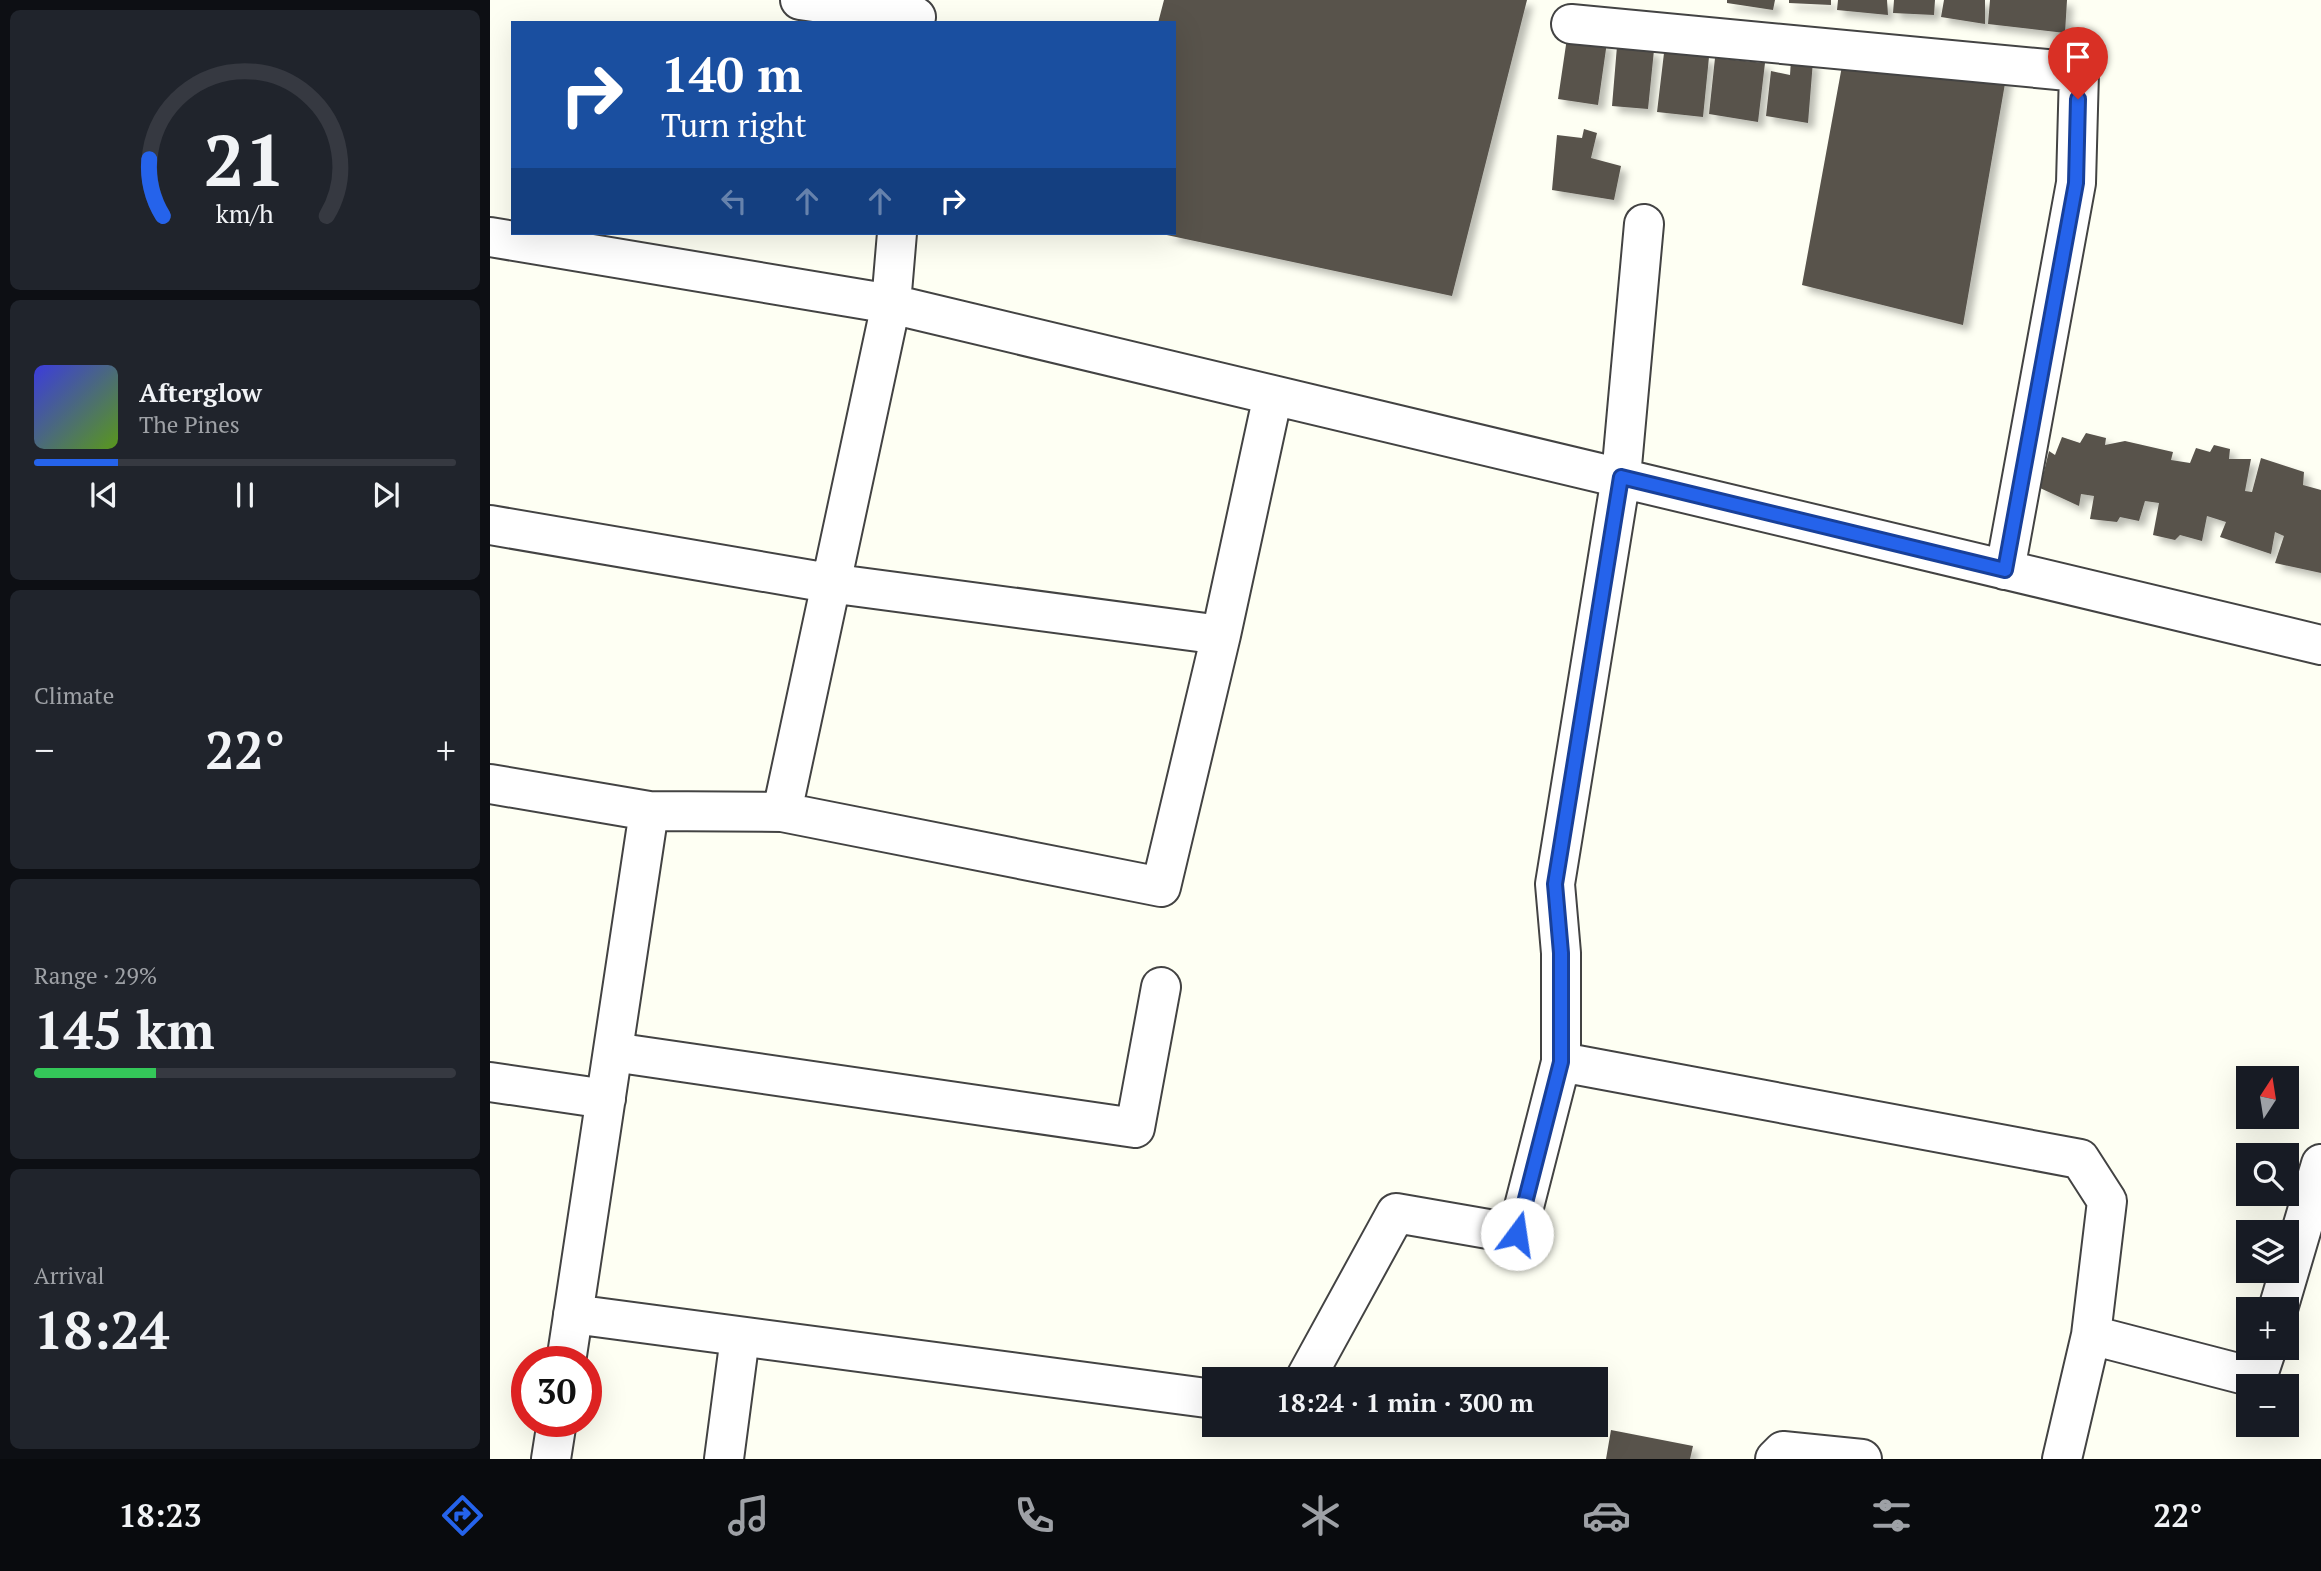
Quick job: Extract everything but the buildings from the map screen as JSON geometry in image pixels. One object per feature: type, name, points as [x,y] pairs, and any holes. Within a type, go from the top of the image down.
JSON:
[{"type":"street","points":[[800,0],[916,13]]},
{"type":"street","points":[[1571,24],[2079,72],[2076,183],[2005,570]]},
{"type":"street","points":[[1312,1367],[1396,1213],[1517,1234],[1561,1062],[1561,953],[1555,884],[1621,477],[1644,224]]},
{"type":"street","points":[[782,812],[891,304],[897,235]]},
{"type":"street","points":[[490,237],[891,304],[2321,645]]},
{"type":"street","points":[[490,784],[649,811],[782,812],[1161,887],[1221,635],[1273,395]]},
{"type":"street","points":[[490,525],[829,583],[1221,635]]},
{"type":"street","points":[[568,1346],[649,811]]},
{"type":"street","points":[[613,1052],[1135,1128],[1160,988]]},
{"type":"street","points":[[1561,1062],[2080,1159],[2107,1201],[2091,1335],[2062,1459]]},
{"type":"street","points":[[490,1082],[606,1099]]},
{"type":"street","points":[[2282,1297],[2321,1164]]},
{"type":"street","points":[[573,1314],[1202,1397]]},
{"type":"street","points":[[2091,1335],[2258,1378],[2263,1360]]},
{"type":"street","points":[[724,1459],[740,1337]]},
{"type":"street","points":[[551,1459],[554,1437]]},
{"type":"street","points":[[1775,1459],[1783,1451],[1862,1459]]},
{"type":"route","points":[[1517,1234],[1561,1062],[1561,953],[1555,884],[1621,477],[2005,570],[2076,183],[2078,99]]}]
